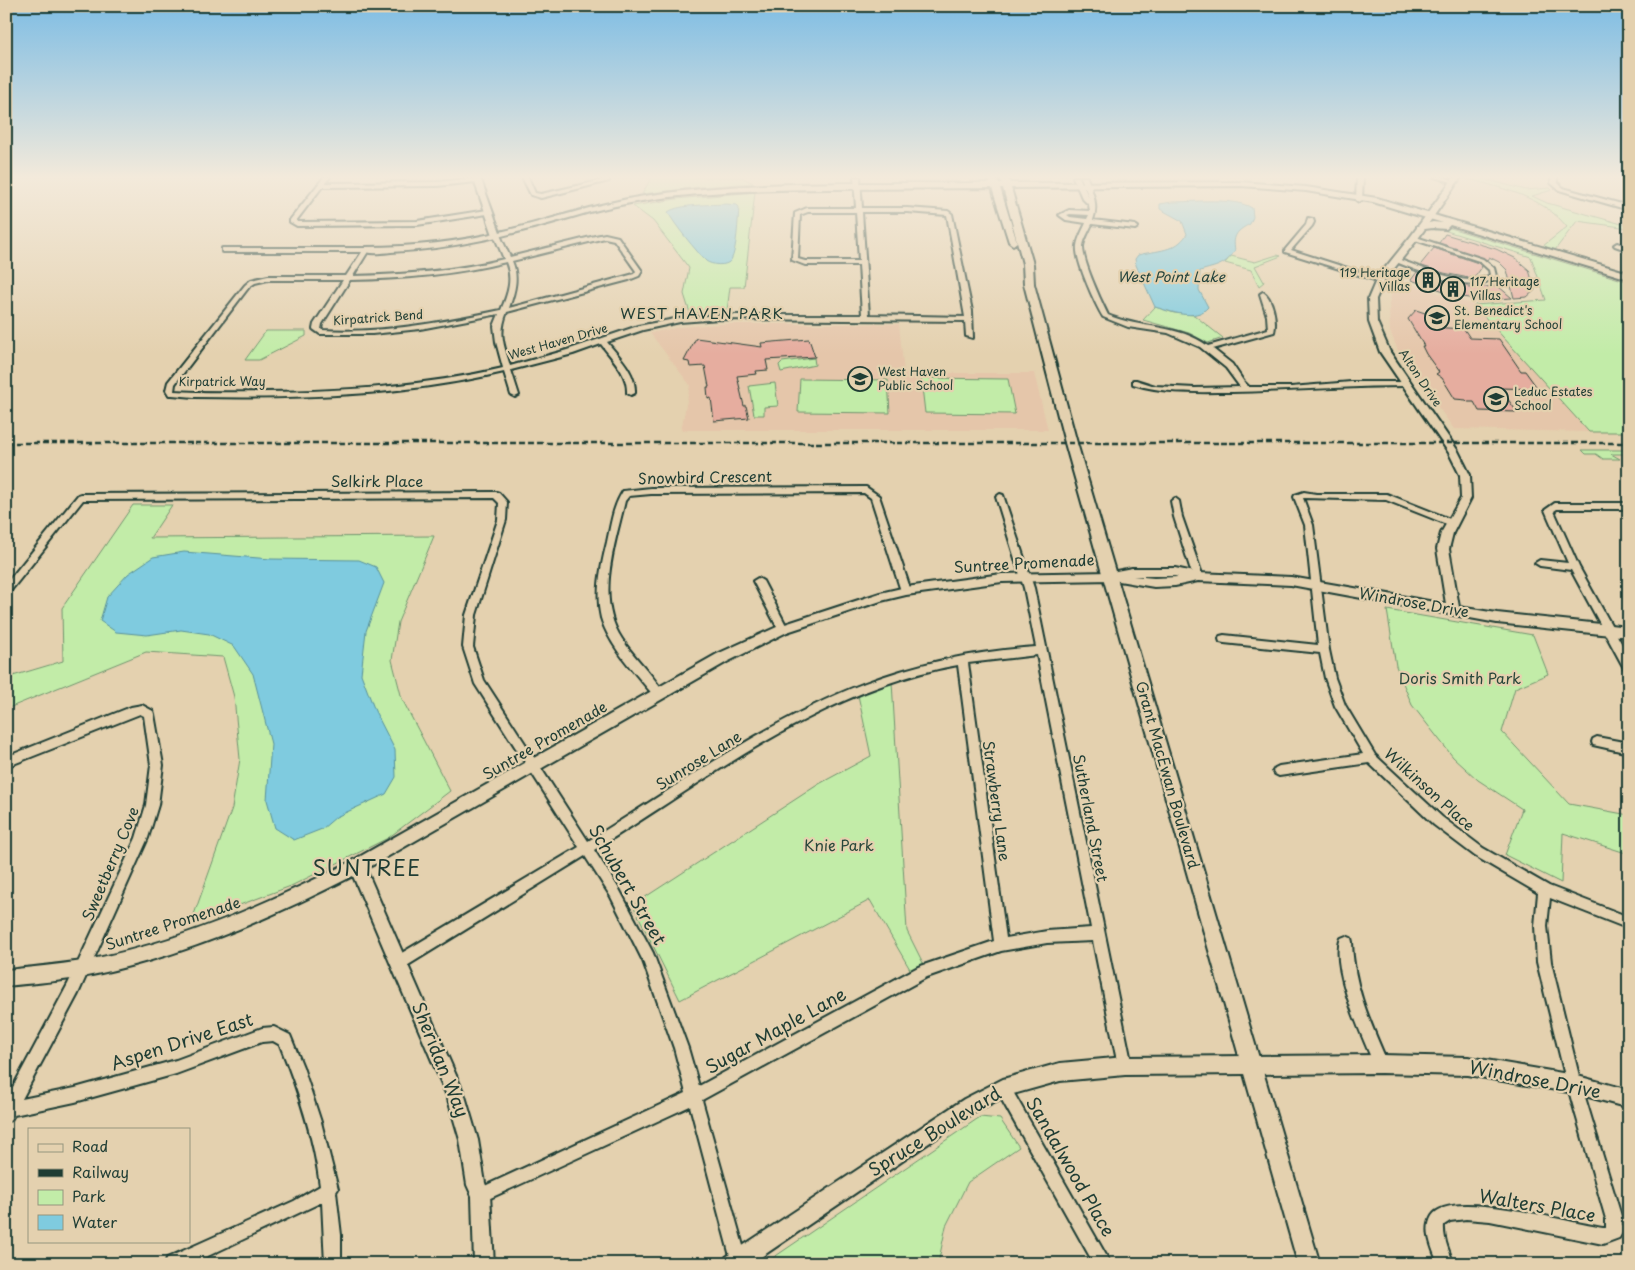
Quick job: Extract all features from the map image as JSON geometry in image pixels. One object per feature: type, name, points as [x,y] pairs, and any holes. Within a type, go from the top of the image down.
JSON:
[{"type":"main road","points":[[366,250],[428,247],[490,236]]},
{"type":"main road","name":"Grant MacEwan Boulevard","points":[[1010,236],[1020,270],[1029,284]]},
{"type":"main road","name":"Grant MacEwan Boulevard","points":[[1020,236],[1028,264],[1029,284],[1071,443],[1309,1264]]},
{"type":"main road","points":[[1486,236],[1629,280]]},
{"type":"main road","points":[[1494,236],[1629,276]]},
{"type":"street","name":"West Haven Drive","points":[[498,236],[513,271],[513,284],[502,312],[498,334],[506,370],[602,342],[641,328],[693,319],[866,317],[969,319]]},
{"type":"street","points":[[347,278],[423,275],[478,267],[607,236]]},
{"type":"street","points":[[502,312],[637,275],[639,271],[616,238],[610,236]]},
{"type":"street","points":[[795,236],[794,258],[797,261],[804,263],[862,263]]},
{"type":"street","points":[[861,236],[866,317]]},
{"type":"street","points":[[954,236],[969,319],[970,336]]},
{"type":"street","points":[[1084,236],[1080,246],[1081,255],[1094,294],[1105,316],[1116,322],[1170,331],[1190,338],[1208,348],[1229,366],[1241,384],[1248,390]]},
{"type":"street","points":[[1300,236],[1287,251],[1380,280]]},
{"type":"street","points":[[1395,260],[1468,283],[1488,281],[1493,276],[1492,269],[1481,260],[1414,238]]},
{"type":"street","name":"Alton Drive","points":[[1414,238],[1380,280],[1372,299],[1375,327],[1386,352],[1454,453],[1465,475],[1466,498],[1447,533],[1443,549],[1453,610]]},
{"type":"street","points":[[1618,246],[1629,249]]},
{"type":"street","points":[[225,250],[366,250]]},
{"type":"street","name":"Kirpatrick Bend","points":[[366,250],[318,324],[317,329],[320,332],[407,328],[460,321],[502,312]]},
{"type":"street","name":"Kirpatrick Way","points":[[347,278],[268,278],[250,283],[171,384],[170,390],[172,393],[312,394],[379,390],[444,383],[506,370]]},
{"type":"street","points":[[1208,348],[1271,330],[1269,307],[1263,294]]},
{"type":"street","points":[[602,342],[629,378],[632,387],[631,394]]},
{"type":"street","points":[[506,370],[515,395]]},
{"type":"street","points":[[1136,382],[1165,389],[1248,390],[1291,390],[1351,384],[1407,384]]},
{"type":"street","name":"Snowbird Crescent","points":[[659,694],[612,632],[604,614],[603,604],[606,576],[621,501],[626,493],[651,490],[866,490],[875,496],[906,591]]},
{"type":"street","name":"Selkirk Place","points":[[6,591],[80,497],[496,495],[503,502],[502,520],[471,615],[468,647],[479,681],[534,766]]},
{"type":"street","name":"Sutherland Street","points":[[1000,497],[1026,577],[1125,1066]]},
{"type":"street","name":"Wilkinson Place","points":[[1452,523],[1387,497],[1298,497],[1309,525],[1324,650],[1330,678],[1340,706],[1371,758],[1438,822],[1479,852],[1545,890],[1629,923]]},
{"type":"street","points":[[1175,501],[1178,517],[1198,577]]},
{"type":"street","points":[[1629,506],[1551,508],[1550,514],[1574,567],[1629,667]]},
{"type":"street","points":[[1540,564],[1574,567]]},
{"type":"street","name":"Suntree Promenade","points":[[6,978],[82,969],[146,953],[203,935],[266,910],[357,866],[722,658],[783,629],[880,597],[906,591],[970,581],[1026,577],[1111,576]]},
{"type":"street","name":"Windrose Drive","points":[[1111,576],[1134,582],[1178,582],[1198,577],[1270,579],[1317,585],[1530,623],[1629,632]]},
{"type":"street","points":[[758,581],[783,629]]},
{"type":"street","points":[[1224,639],[1324,650]]},
{"type":"street","name":"Sunrose Lane","points":[[400,962],[587,849],[745,749],[806,714],[868,686],[894,677],[999,654],[1041,651]]},
{"type":"street","name":"Strawberry Lane","points":[[962,661],[1001,945]]},
{"type":"street","name":"Sweetberry Cove","points":[[6,762],[135,710],[142,708],[149,714],[157,765],[152,805],[142,838],[82,969]]},
{"type":"street","points":[[1597,742],[1629,748]]},
{"type":"street","name":"Wilkinson Place","points":[[1279,771],[1371,758]]},
{"type":"street","name":"Schubert Street","points":[[534,766],[621,904],[648,958],[673,1023],[695,1096],[736,1262]]},
{"type":"street","name":"Sheridan Way","points":[[357,866],[400,962],[463,1114],[476,1185],[481,1195],[484,1264]]},
{"type":"street","points":[[1545,890],[1541,926],[1544,962],[1574,1084]]},
{"type":"street","name":"Sugar Maple Lane","points":[[481,1195],[695,1096],[923,972],[1001,945],[1047,938],[1098,934]]},
{"type":"street","points":[[1346,942],[1346,970],[1356,1002],[1381,1064]]},
{"type":"street","points":[[7,1111],[82,969]]},
{"type":"street","name":"Aspen Drive East","points":[[7,1111],[75,1095],[167,1069],[262,1035],[274,1034],[285,1040],[296,1065],[315,1124],[330,1189],[333,1264]]},
{"type":"street","name":"Windrose Drive","points":[[1250,1065],[1381,1064],[1468,1066],[1574,1084],[1629,1099]]},
{"type":"street","name":"Spruce Boulevard","points":[[736,1262],[942,1123],[1003,1088],[1060,1072],[1125,1066],[1250,1065]]},
{"type":"street","name":"Walters Place","points":[[1446,1264],[1435,1229],[1438,1219],[1446,1213],[1487,1214],[1536,1221],[1603,1236],[1614,1233],[1614,1219],[1574,1084]]},
{"type":"street","name":"Sandalwood Place","points":[[1003,1088],[1103,1264]]},
{"type":"street","points":[[172,1264],[300,1206],[330,1189]]},
{"type":"shaded area","points":[[1396,279],[1474,305],[1589,432],[1454,429],[1398,351],[1390,331],[1389,303]]},
{"type":"shaded area","name":"West Haven Public School","points":[[721,324],[899,324],[904,373],[1034,373],[1048,430],[681,430],[690,385],[650,333],[680,327]]},
{"type":"green space","points":[[665,236],[750,236],[744,287],[730,287],[727,311],[690,313],[684,294],[689,268]]},
{"type":"green space","points":[[1463,236],[1478,236],[1629,282],[1629,432],[1589,432],[1474,305],[1546,300],[1531,257]]},
{"type":"green space","points":[[1555,236],[1565,236],[1555,250],[1543,246]]},
{"type":"green space","points":[[1277,255],[1281,256],[1255,266],[1264,282],[1259,286],[1251,270],[1225,263],[1231,256],[1255,262]]},
{"type":"green space","points":[[1155,307],[1174,313],[1194,315],[1223,338],[1208,343],[1189,333],[1143,320]]},
{"type":"green space","points":[[266,331],[306,331],[306,336],[259,360],[245,360]]},
{"type":"green space","points":[[814,358],[815,365],[781,372],[779,365],[782,362]]},
{"type":"green space","points":[[921,378],[1008,379],[1015,414],[925,413]]},
{"type":"green space","points":[[800,379],[888,380],[890,413],[798,412]]},
{"type":"green space","points":[[775,383],[778,406],[764,407],[764,415],[754,415],[749,386]]},
{"type":"green space","points":[[1582,450],[1629,450],[1629,454],[1611,454],[1620,459],[1603,459],[1596,454],[1586,454]]},
{"type":"green space","points":[[133,505],[172,505],[150,538],[434,536],[398,622],[392,660],[402,699],[450,791],[388,838],[291,886],[191,923],[232,808],[240,759],[234,697],[223,657],[146,652],[6,709],[6,678],[63,661],[62,608]]},
{"type":"green space","name":"Doris Smith Park","points":[[1387,610],[1533,635],[1548,674],[1515,688],[1502,732],[1569,804],[1629,815],[1629,854],[1563,833],[1561,883],[1505,855],[1522,809],[1478,780],[1453,757],[1412,705],[1396,666]]},
{"type":"green space","name":"Knie Park","points":[[892,682],[907,931],[924,965],[911,971],[870,900],[680,1000],[633,905],[819,784],[871,756],[858,695]]},
{"type":"green space","points":[[980,1117],[1000,1119],[1019,1147],[968,1182],[946,1226],[938,1264],[764,1264]]},
{"type":"water","points":[[685,236],[737,236],[733,255],[726,264],[708,262]]},
{"type":"water","name":"West Point Lake","points":[[1185,236],[1235,236],[1235,250],[1228,259],[1220,265],[1200,271],[1199,290],[1208,307],[1197,314],[1190,315],[1155,307],[1135,259],[1138,255],[1172,247]]},
{"type":"water","points":[[184,552],[271,559],[359,560],[376,567],[384,583],[366,631],[361,674],[375,711],[395,750],[396,777],[386,794],[336,817],[322,829],[294,840],[275,828],[267,800],[271,744],[253,674],[234,646],[209,634],[181,630],[147,635],[116,632],[100,621],[107,597],[128,574],[153,557]]},
{"type":"building","points":[[1443,236],[1453,236],[1496,249],[1515,258],[1529,270],[1535,290],[1527,297],[1514,298],[1507,270],[1499,262],[1489,257],[1487,260],[1439,243]]},
{"type":"building","points":[[1434,248],[1478,263],[1482,267],[1475,277],[1469,278],[1422,266],[1421,264]]},
{"type":"building","points":[[1417,272],[1445,282],[1470,285],[1468,288],[1498,286],[1512,298],[1483,300],[1462,297],[1411,280]]},
{"type":"building","points":[[1416,310],[1434,316],[1429,322],[1432,324],[1430,327],[1464,329],[1470,338],[1499,339],[1521,371],[1525,371],[1538,389],[1500,388],[1517,412],[1479,411],[1474,402],[1455,399],[1442,378],[1436,374],[1439,372],[1426,354],[1422,346],[1424,346],[1408,319]]},
{"type":"building","points":[[696,338],[762,347],[761,343],[809,339],[815,357],[766,360],[768,370],[756,371],[757,374],[737,376],[744,406],[746,406],[749,418],[714,421],[711,398],[708,399],[707,387],[709,387],[705,366],[690,367],[689,362],[684,361]]},
{"type":"railway","points":[[6,443],[1629,443]]},
{"type":"place","name":"119 Heritage Villas","points":[[1428,280]]},
{"type":"place","name":"117 Heritage Villas","points":[[1453,289]]},
{"type":"place","name":"St. Benedict's Elementary School","points":[[1437,318]]},
{"type":"place","name":"West Haven Public School","points":[[860,379]]},
{"type":"place","name":"Leduc Estates School","points":[[1496,399]]},
{"type":"district","name":"WEST HAVEN PARK","points":[[702,314]]},
{"type":"district","name":"SUNTREE","points":[[367,869]]}]
